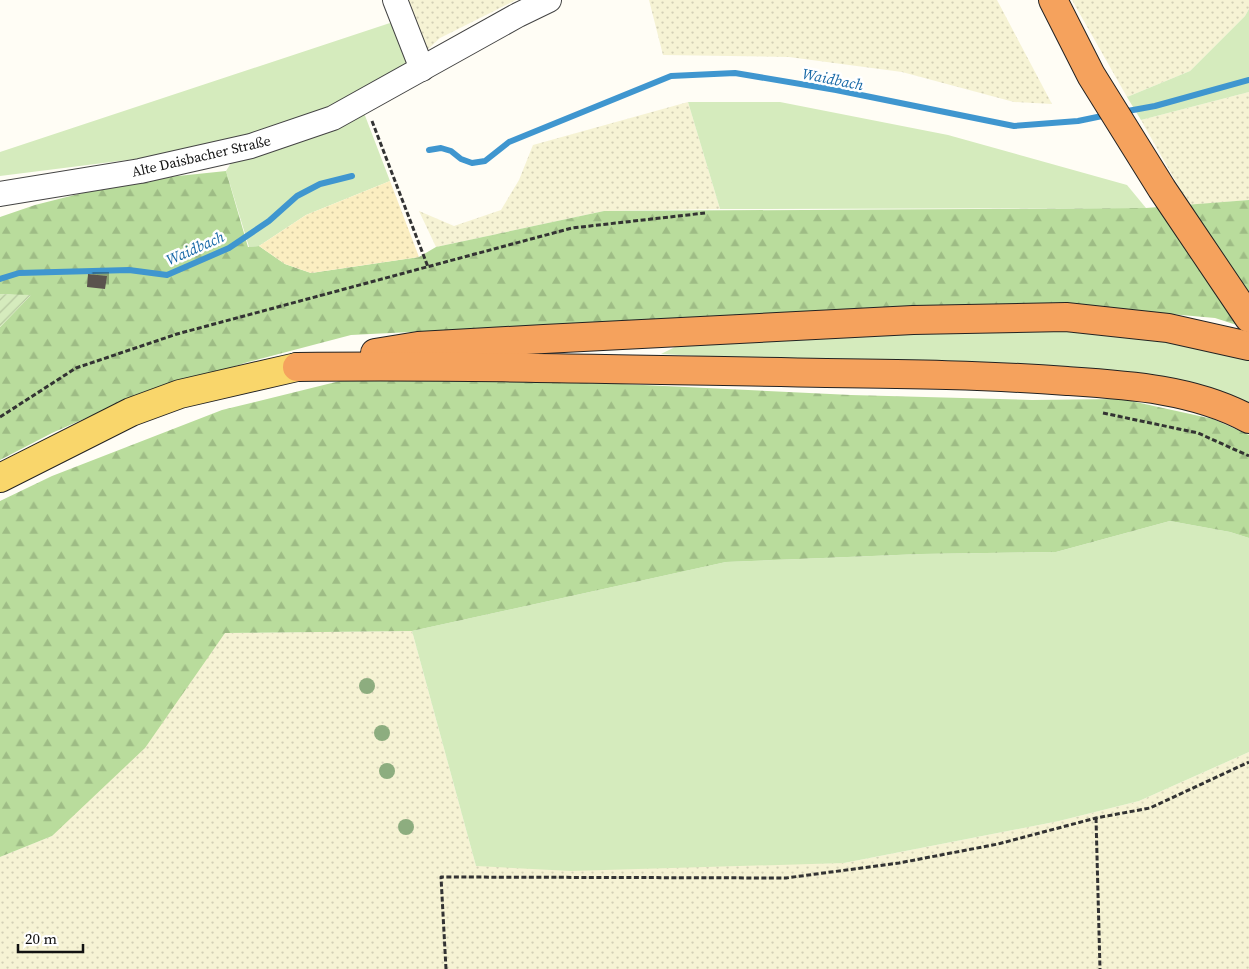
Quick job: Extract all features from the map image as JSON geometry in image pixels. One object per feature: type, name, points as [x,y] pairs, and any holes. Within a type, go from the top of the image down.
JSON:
[{"type":"highway","points":[[1053,0],[1091,75],[1167,197],[1249,318]]},
{"type":"highway","points":[[297,367],[418,346],[932,320],[1066,317],[1168,328],[1249,346]]},
{"type":"highway","points":[[297,367],[432,366],[1005,376],[1121,385],[1187,396],[1228,408],[1249,419]]},
{"type":"main road","points":[[0,478],[131,412],[180,394],[297,367]]},
{"type":"street","points":[[395,0],[422,69]]},
{"type":"street","name":"Alte Daisbacher Straße","points":[[0,194],[140,171],[252,146],[333,118],[518,15],[549,0]]},
{"type":"path","points":[[371,118],[428,268]]},
{"type":"path","points":[[0,417],[76,368],[177,334],[572,228],[705,213]]},
{"type":"path","points":[[1103,413],[1198,433],[1249,456]]},
{"type":"path","points":[[446,969],[441,877],[786,878],[899,863],[998,844],[1096,818],[1150,808],[1249,762]]},
{"type":"path","points":[[1096,818],[1100,969]]},
{"type":"shaded area","points":[[386,0],[516,0],[440,38],[409,67]]},
{"type":"shaded area","points":[[649,0],[997,0],[1052,104],[1014,102],[902,72],[789,57],[663,55]]},
{"type":"shaded area","points":[[1072,0],[1249,0],[1249,9],[1245,16],[1190,71],[1127,97]]},
{"type":"shaded area","points":[[1249,92],[1249,200],[1189,205],[1141,120]]},
{"type":"shaded area","points":[[688,102],[720,209],[604,211],[436,247],[419,211],[454,226],[501,210],[519,180],[533,145]]},
{"type":"shaded area","points":[[412,631],[476,866],[844,863],[1059,821],[1139,801],[1249,752],[1249,969],[0,969],[0,857],[52,836],[225,633]]},
{"type":"green space","points":[[1249,9],[1249,92],[1141,120],[1127,97],[1190,71],[1245,16]]},
{"type":"green space","points":[[393,22],[409,67],[356,92],[390,181],[306,215],[259,246],[249,247],[226,171],[248,136],[175,154],[0,176],[0,152]]},
{"type":"green space","points":[[688,102],[780,102],[948,135],[1127,185],[1146,208],[720,209]]},
{"type":"green space","points":[[226,171],[248,247],[259,246],[285,264],[311,273],[419,257],[436,247],[604,211],[1146,208],[1249,200],[1249,329],[1215,318],[1081,306],[648,320],[351,335],[248,362],[118,404],[52,433],[0,460],[0,327],[30,296],[0,294],[0,217],[35,205],[130,181]]},
{"type":"green space","points":[[0,294],[31,295],[0,327]]},
{"type":"green space","points":[[1081,328],[1197,343],[1249,360],[1249,410],[824,363],[661,354],[679,345],[864,335]]},
{"type":"green space","points":[[348,379],[580,382],[851,395],[1032,400],[1122,399],[1213,419],[1249,435],[1249,538],[1230,532],[1170,521],[1056,552],[921,554],[726,562],[412,631],[225,633],[145,748],[52,836],[0,857],[0,501],[52,476],[222,410]]},
{"type":"green space","points":[[1170,521],[1230,532],[1249,538],[1249,752],[1139,801],[1059,821],[844,863],[571,871],[476,866],[412,631],[726,562],[921,554],[1056,552]]},
{"type":"sand","points":[[390,181],[419,257],[311,273],[285,264],[259,246],[306,215]]},
{"type":"building","points":[[88,274],[107,276],[105,289],[87,287]]},
{"type":"waterway","name":"Waidbach","points":[[429,150],[441,148],[451,151],[461,159],[472,163],[485,161],[509,142],[671,76],[735,73],[836,90],[1014,126],[1078,121],[1107,115]]},
{"type":"waterway","name":"Waidbach","points":[[1122,112],[1155,106],[1249,80]]},
{"type":"waterway","name":"Waidbach","points":[[0,279],[19,273],[129,270],[167,275],[229,248],[269,221],[297,196],[320,184],[352,176]]}]
